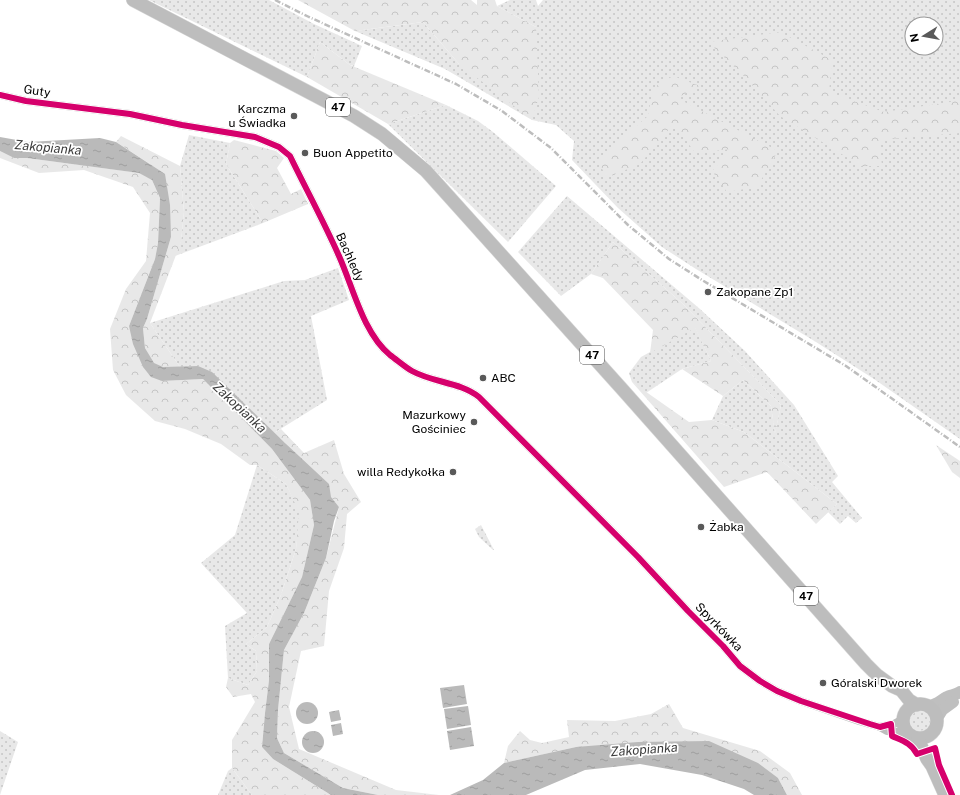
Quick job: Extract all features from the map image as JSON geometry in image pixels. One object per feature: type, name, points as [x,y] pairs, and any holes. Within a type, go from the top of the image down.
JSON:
[{"type":"main road","name":"47","points":[[133,0],[354,116],[382,134],[426,171],[612,377],[866,664],[877,675],[892,686],[899,688],[909,700],[934,711],[937,718],[935,730],[918,736]]},
{"type":"main road","name":"47","points":[[892,686],[903,705],[904,726],[918,736],[933,756],[932,766],[945,795]]},
{"type":"main road","points":[[904,716],[910,707],[923,705]]},
{"type":"street","name":"Guty","points":[[0,95],[26,101],[71,106]]},
{"type":"street","name":"Bachledy","points":[[71,106],[130,114],[182,125],[254,137],[279,147],[290,156],[339,256],[366,323],[382,348],[412,371],[472,391],[574,494]]},
{"type":"street","name":"Spyrkówka","points":[[574,494],[723,646],[740,666],[760,681],[776,691],[801,701],[880,726],[887,731],[918,736]]},
{"type":"street","points":[[923,705],[934,706],[949,696],[958,694]]},
{"type":"street","points":[[937,718],[940,712],[955,700],[958,694]]},
{"type":"street","name":"Spyrkówka","points":[[880,726],[894,724],[904,716]]},
{"type":"green space","points":[[149,0],[269,0],[314,24],[362,46],[354,66],[350,65],[320,42],[307,77]]},
{"type":"green space","points":[[298,0],[471,0],[477,5],[477,0],[495,0],[497,6],[536,27],[539,97],[532,120],[459,64],[423,22],[355,31]]},
{"type":"green space","points":[[510,0],[536,0],[538,6],[543,0],[960,0],[960,439],[874,379],[662,247],[618,208],[572,160],[574,141],[556,125],[532,120],[445,69],[355,31],[423,22],[459,64],[536,27],[497,6]]},
{"type":"green space","points":[[780,32],[832,60],[829,92],[884,112],[950,102],[960,98],[960,133],[879,140],[882,166],[861,166],[780,116],[744,76],[708,42]]},
{"type":"green space","points":[[320,42],[350,65],[446,105],[388,124],[307,77]]},
{"type":"green space","points":[[673,76],[700,86],[677,98],[778,151],[757,187],[727,192],[712,171],[732,149],[695,153],[674,123],[640,164],[606,178],[598,159],[648,116],[653,88]]},
{"type":"green space","points":[[446,105],[478,121],[493,132],[556,186],[508,242],[388,124]]},
{"type":"green space","points":[[189,135],[230,143],[226,164],[263,223],[175,256],[181,241],[184,212],[180,166]]},
{"type":"green space","points":[[121,136],[180,166],[184,212],[181,242],[150,323],[180,367],[163,367],[154,364],[145,348],[143,328],[171,237],[150,164],[116,142]]},
{"type":"green space","points":[[234,140],[276,151],[284,158],[277,168],[291,194],[301,189],[308,204],[263,223],[226,164],[230,143]]},
{"type":"green space","points":[[0,151],[14,158],[27,158],[140,173],[152,180],[160,198],[158,243],[155,259],[129,326],[162,381],[203,379],[272,449],[310,500],[314,525],[302,577],[269,644],[269,680],[262,747],[273,759],[331,795],[252,795],[232,768],[232,740],[255,702],[251,694],[233,697],[226,687],[228,678],[248,685],[257,671],[256,651],[246,644],[267,627],[281,595],[296,549],[299,512],[286,484],[257,465],[250,465],[221,444],[185,429],[155,421],[126,395],[113,370],[110,329],[126,289],[146,261],[150,213],[133,187],[84,170],[39,173],[0,158]]},
{"type":"green space","points":[[567,196],[700,309],[745,351],[794,405],[838,476],[832,482],[862,518],[856,523],[848,516],[840,524],[828,512],[837,504],[744,432],[712,420],[723,396],[743,380],[771,406],[775,433],[781,405],[683,304],[613,242],[591,274],[561,296],[518,252]]},
{"type":"green space","points":[[613,242],[683,304],[781,405],[775,434],[771,406],[743,380],[723,396],[682,369],[711,361],[695,328],[650,353],[653,330],[603,278],[591,274]]},
{"type":"green space","points":[[338,268],[349,300],[311,316],[327,400],[274,433],[245,404],[198,366],[180,367],[150,323],[284,281],[305,280]]},
{"type":"green space","points":[[695,327],[711,361],[682,369],[646,393],[632,382],[629,373],[641,357]]},
{"type":"green space","points":[[632,382],[689,422],[712,420],[744,432],[837,504],[816,524],[767,472],[724,487]]},
{"type":"green space","points":[[281,429],[304,453],[334,440],[344,474],[361,502],[347,514],[344,548],[329,591],[324,646],[301,651],[289,707],[299,749],[396,790],[439,795],[378,795],[343,788],[284,753],[277,738],[278,710],[284,650],[304,613],[326,558],[339,507],[285,443],[274,433]]},
{"type":"green space","points":[[936,445],[960,461],[960,478],[952,472]]},
{"type":"green space","points":[[257,465],[286,484],[300,512],[296,549],[281,595],[267,627],[246,644],[256,651],[257,671],[248,685],[228,678],[225,626],[247,613],[201,563],[235,535]]},
{"type":"green space","points":[[481,525],[494,550],[479,537],[475,529]]},
{"type":"green space","points":[[669,704],[683,728],[760,751],[790,773],[802,795],[787,795],[778,778],[576,747],[504,763],[508,746],[520,731],[530,740],[542,743],[569,737],[567,720],[615,721],[651,714]]},
{"type":"green space","points":[[920,711],[927,714],[930,721],[927,728],[920,731],[913,728],[910,721],[913,714]]},
{"type":"green space","points":[[0,731],[18,742],[0,795]]},
{"type":"green space","points":[[232,768],[252,795],[218,795],[228,771]]},
{"type":"water","name":"Zakopianka","points":[[0,137],[28,142],[100,138],[116,142],[165,174],[170,205],[171,237],[143,328],[145,348],[154,363],[163,367],[198,366],[212,372],[329,484],[331,497],[339,507],[334,521],[326,558],[304,613],[284,650],[278,710],[277,738],[284,753],[343,788],[378,795],[331,795],[273,759],[262,747],[269,680],[269,644],[302,577],[314,525],[310,500],[272,449],[203,379],[162,381],[151,377],[143,367],[133,344],[129,326],[155,259],[158,243],[160,198],[152,180],[139,173],[27,158],[14,158],[0,151]]},
{"type":"water","points":[[464,685],[467,704],[443,708],[440,688]]},
{"type":"water","points":[[307,702],[315,705],[318,713],[315,721],[307,724],[299,721],[296,713],[299,705]]},
{"type":"water","points":[[468,706],[471,725],[447,729],[444,709]]},
{"type":"water","points":[[339,710],[341,720],[331,722],[329,712]]},
{"type":"water","points":[[341,723],[343,734],[333,736],[331,725]]},
{"type":"water","points":[[471,727],[474,746],[450,750],[447,731]]},
{"type":"water","points":[[313,731],[321,734],[324,742],[321,750],[313,753],[305,750],[302,742],[305,734]]},
{"type":"water","name":"Zakopianka","points":[[709,741],[758,763],[778,778],[787,795],[754,795],[744,789],[702,775],[640,764],[585,770],[526,795],[450,795],[483,780],[504,763],[576,747],[638,742]]},
{"type":"railway","points":[[275,0],[456,84],[502,111],[551,148],[628,225],[669,259],[846,366],[960,447]]},
{"type":"cycle path","points":[[0,95],[26,101],[130,114],[182,125],[255,137],[279,147],[290,156],[321,218],[339,256],[366,322],[373,335],[390,355],[420,375],[464,388],[479,397],[638,557],[723,646],[740,666],[760,681],[777,691],[801,701],[880,727],[891,724],[892,736],[909,745],[917,754],[935,748],[939,765],[952,795]]},
{"type":"place","name":"Karczma u Świadka","points":[[294,116]]},
{"type":"place","name":"Buon Appetito","points":[[305,153]]},
{"type":"place","name":"Zakopane Zp1","points":[[708,292]]},
{"type":"place","name":"ABC","points":[[483,378]]},
{"type":"place","name":"Mazurkowy Gościniec","points":[[474,422]]},
{"type":"place","name":"willa Redykołka","points":[[453,472]]},
{"type":"place","name":"Żabka","points":[[701,527]]},
{"type":"place","name":"Góralski Dworek","points":[[823,683]]}]
